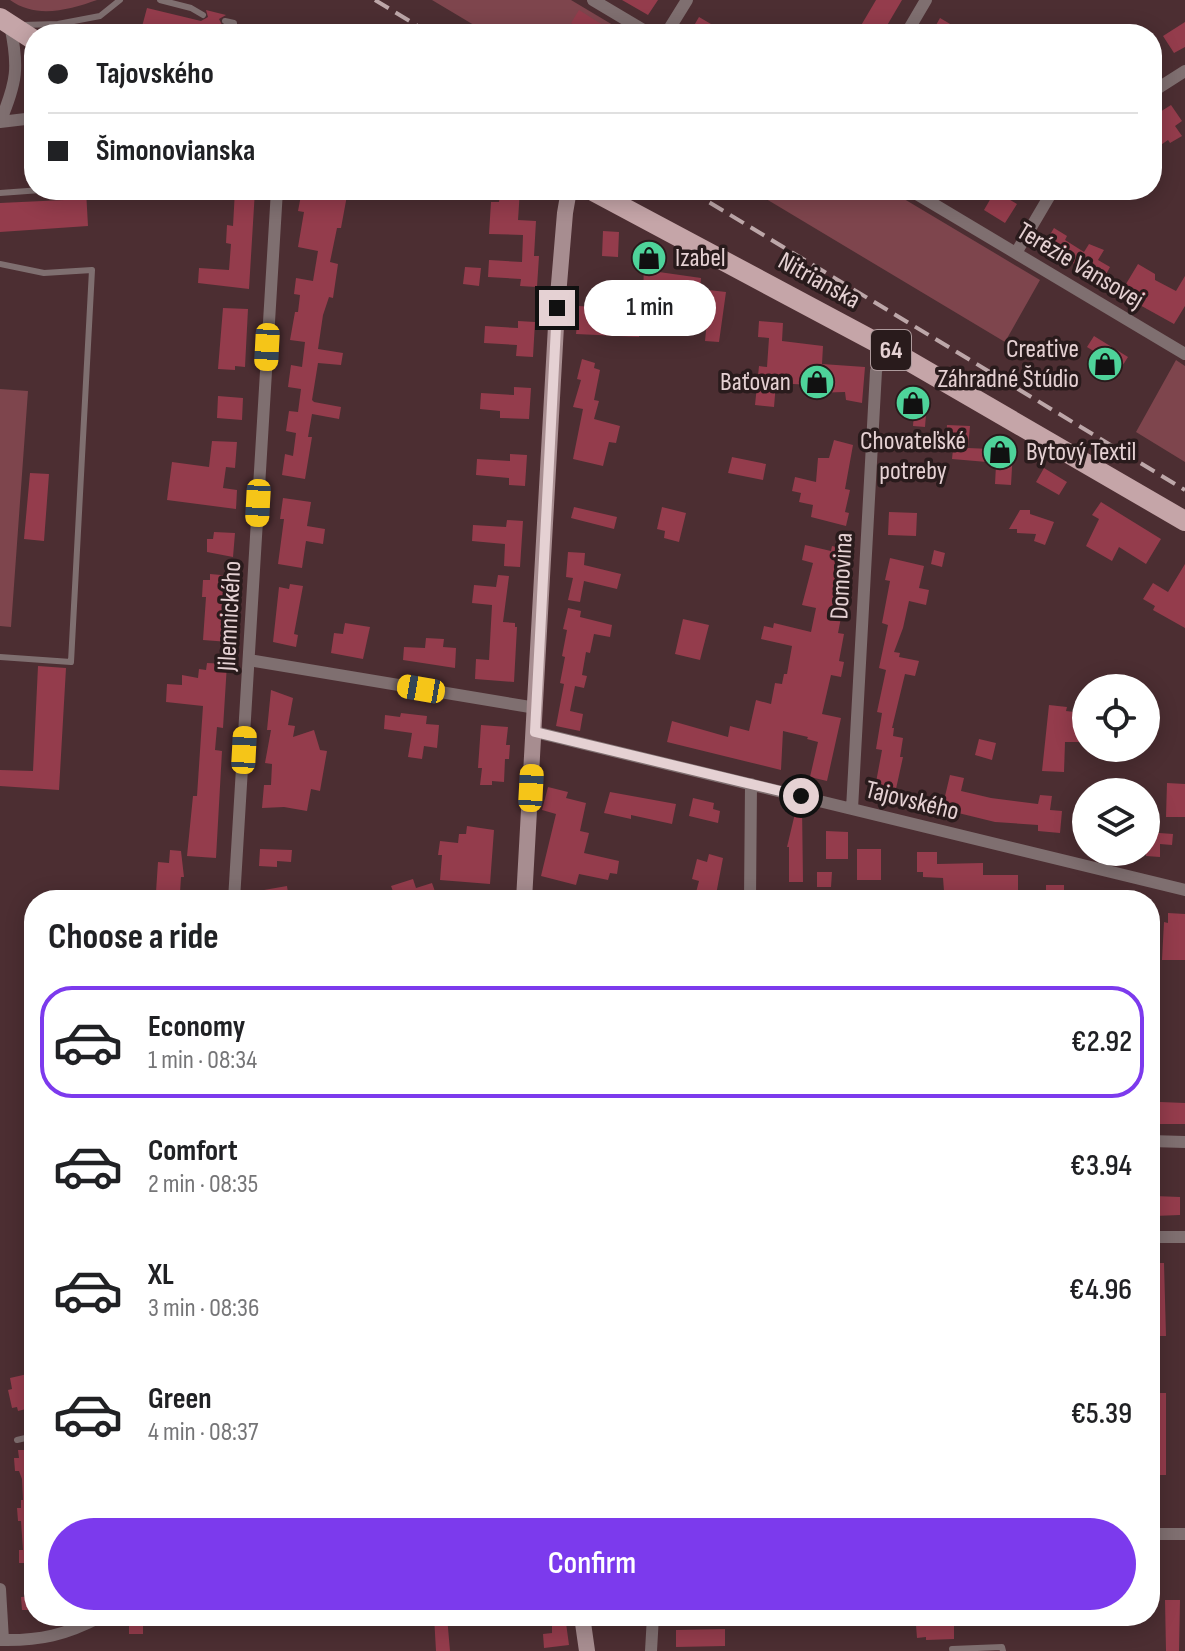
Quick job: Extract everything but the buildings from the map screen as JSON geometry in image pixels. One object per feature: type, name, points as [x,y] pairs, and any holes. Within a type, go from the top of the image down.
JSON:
[{"type":"main road","points":[[5,21],[24,33]]},
{"type":"main road","name":"Nitrianska","points":[[610,200],[885,347],[1185,521]]},
{"type":"street","points":[[593,0],[633,24]]},
{"type":"street","points":[[672,24],[687,0]]},
{"type":"street","points":[[912,24],[926,0]]},
{"type":"street","points":[[0,122],[13,92],[17,59],[5,21]]},
{"type":"street","points":[[1162,86],[1185,71]]},
{"type":"street","points":[[0,122],[24,119]]},
{"type":"street","name":"Jilemnického","points":[[235,890],[276,200]]},
{"type":"street","points":[[525,890],[557,308],[567,200]]},
{"type":"street","name":"Terézie Vansovej","points":[[927,200],[1185,354]]},
{"type":"street","points":[[1016,253],[1047,200]]},
{"type":"street","name":"Domovina","points":[[852,809],[876,371],[885,347]]},
{"type":"street","points":[[249,660],[536,708]]},
{"type":"street","name":"Tajovského","points":[[535,732],[1185,890]]},
{"type":"street","points":[[750,890],[751,784]]},
{"type":"street","points":[[1160,1141],[1185,1142]]},
{"type":"street","points":[[1160,1237],[1185,1237]]},
{"type":"street","points":[[1160,1534],[1185,1534]]},
{"type":"street","points":[[0,1589],[1,1640],[47,1638],[83,1626]]},
{"type":"street","points":[[583,1626],[587,1651]]},
{"type":"street","points":[[651,1651],[652,1626]]},
{"type":"lane","points":[[5,21],[58,24],[100,16],[120,0]]},
{"type":"lane","points":[[160,0],[192,4],[203,15]]},
{"type":"lane","points":[[225,21],[234,24]]},
{"type":"lane","points":[[0,193],[24,191]]},
{"type":"lane","points":[[0,264],[44,273],[92,270],[71,662],[0,657]]},
{"type":"lane","points":[[17,1440],[24,1438]]},
{"type":"lane","points":[[952,1649],[1002,1649]]},
{"type":"shaded area","points":[[10,0],[97,0],[75,7],[42,11],[20,6]]},
{"type":"shaded area","points":[[432,0],[571,0],[611,24],[472,24]]},
{"type":"shaded area","points":[[768,200],[906,200],[1040,280],[1005,342]]},
{"type":"shaded area","points":[[1176,360],[1185,366],[1185,462],[1136,432]]},
{"type":"shaded area","points":[[0,389],[28,391],[11,627],[0,626]]},
{"type":"railway","points":[[375,0],[415,24]]},
{"type":"railway","points":[[706,200],[1185,490]]},
{"type":"place","name":"Izabel","points":[[649,258]]},
{"type":"place","name":"Creative Záhradné Štúdio","points":[[1105,364]]},
{"type":"place","name":"Baťovan","points":[[817,382]]},
{"type":"place","name":"Chovateľské potreby","points":[[913,403]]},
{"type":"place","name":"Bytový Textil","points":[[1000,452]]},
{"type":"route","points":[[557,308],[535,732],[801,796]]}]
